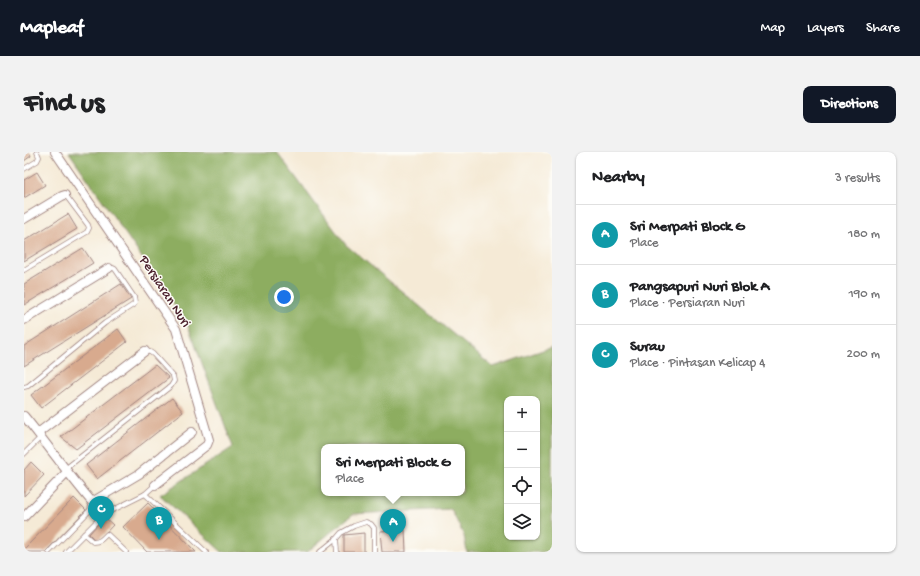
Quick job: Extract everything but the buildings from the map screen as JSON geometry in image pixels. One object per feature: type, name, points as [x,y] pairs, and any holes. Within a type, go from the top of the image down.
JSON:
[{"type":"street","name":"Persiaran Nuri","points":[[55,152],[176,329],[209,440],[207,445],[155,485]]},
{"type":"street","points":[[24,219],[65,195]]},
{"type":"street","points":[[24,320],[109,268]]},
{"type":"street","points":[[39,435],[145,351]]},
{"type":"street","points":[[24,416],[92,502],[139,474],[192,432]]},
{"type":"street","points":[[24,517],[66,471]]},
{"type":"lane","points":[[24,169],[37,161],[39,157],[37,152]]},
{"type":"lane","points":[[24,270],[87,232],[89,228],[88,225],[65,195]]},
{"type":"lane","points":[[24,387],[28,386],[106,323],[133,305],[134,297],[115,269],[109,268]]},
{"type":"lane","points":[[66,471],[171,386],[174,381],[172,376],[153,354],[145,351]]},
{"type":"lane","points":[[24,454],[39,435]]},
{"type":"lane","points":[[66,552],[103,515],[145,494],[155,485]]},
{"type":"lane","points":[[145,494],[206,552]]},
{"type":"lane","points":[[49,552],[90,510],[92,502]]},
{"type":"lane","points":[[320,552],[341,533],[366,522],[371,524],[374,528],[374,552]]},
{"type":"lane","points":[[84,534],[93,542],[101,540],[107,534],[126,552]]},
{"type":"lane","points":[[336,539],[337,552]]},
{"type":"green space","points":[[69,152],[277,152],[346,245],[493,367],[552,347],[552,552],[467,552],[464,536],[451,509],[353,514],[307,552],[222,552],[160,495],[233,447],[187,323]]},
{"type":"place","name":"Surau","points":[[101,529]]},
{"type":"place","name":"Pangsapuri Nuri Blok A","points":[[159,540]]},
{"type":"place","name":"Sri Merpati Block G","points":[[393,542]]}]
